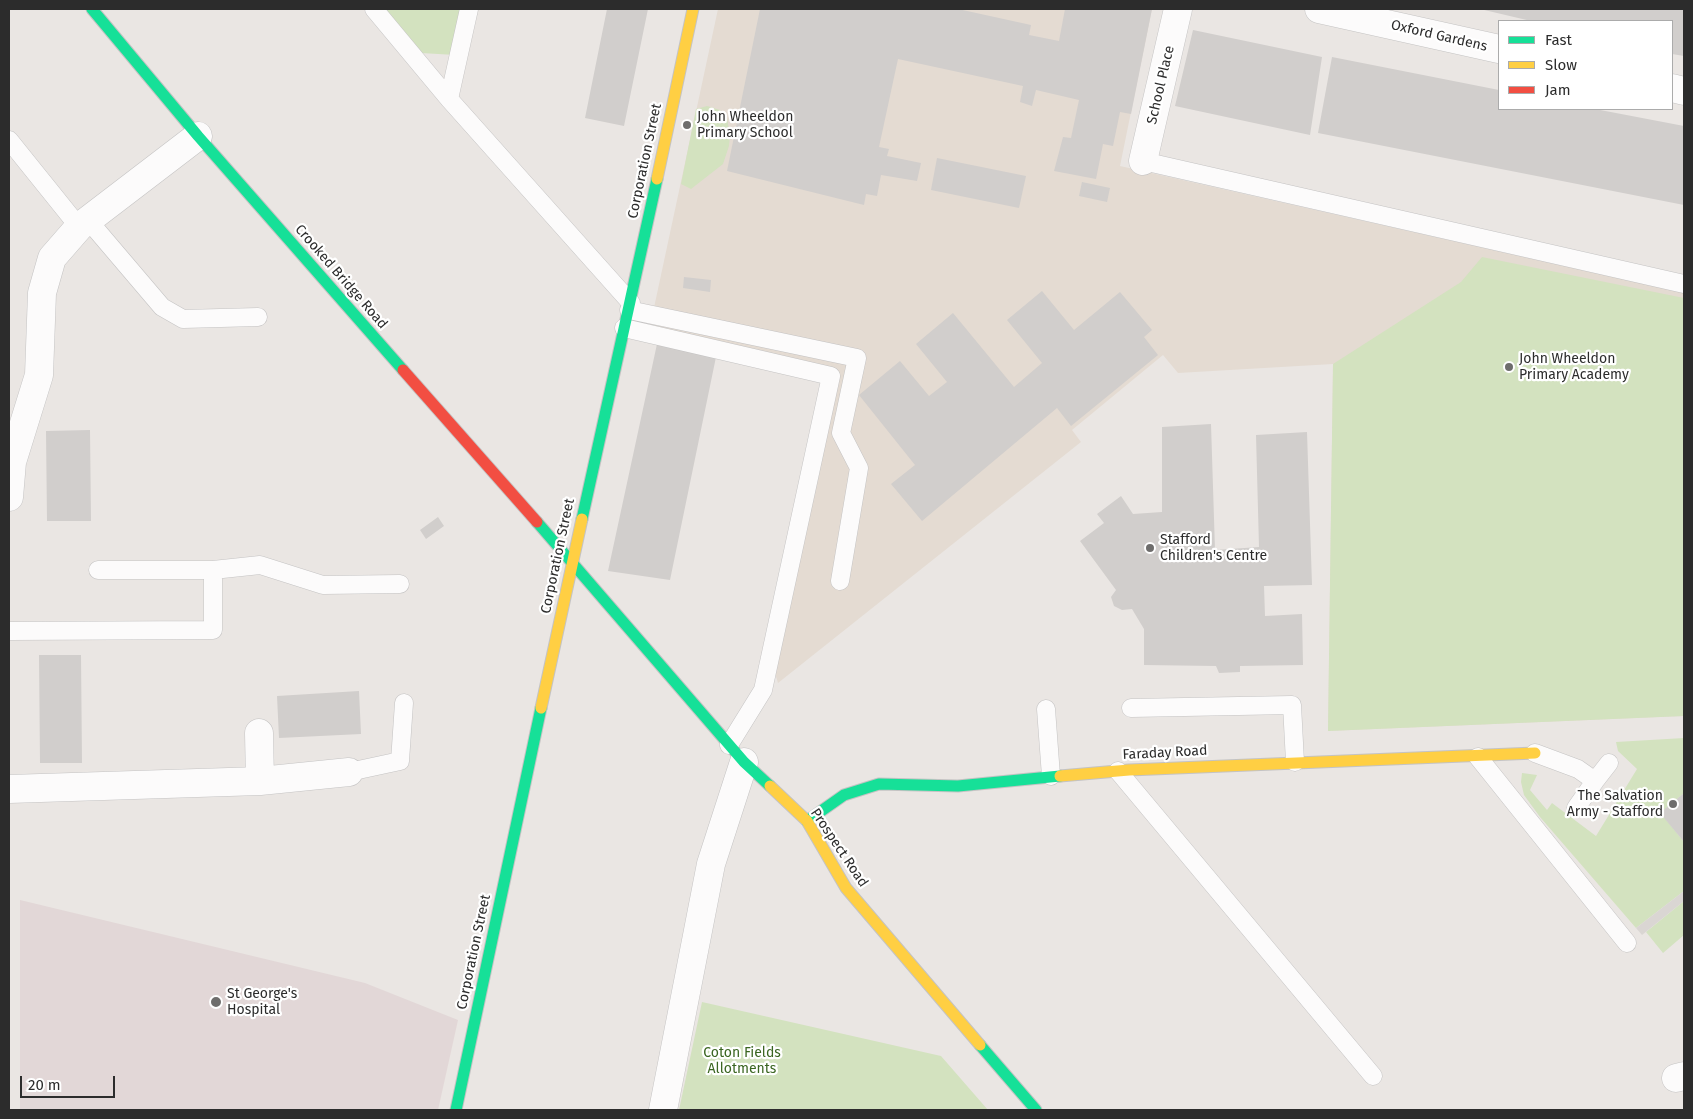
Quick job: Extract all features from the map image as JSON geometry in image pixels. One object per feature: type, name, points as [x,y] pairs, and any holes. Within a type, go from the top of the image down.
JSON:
[{"type":"street","name":"Crooked Bridge Road","points":[[92,9],[198,136],[572,562]]},
{"type":"street","name":"Corporation Street","points":[[456,1110],[572,562],[630,307],[693,9]]},
{"type":"street","name":"School Place","points":[[1143,161],[1178,9]]},
{"type":"street","name":"Oxford Gardens","points":[[1319,9],[1498,49]]},
{"type":"street","points":[[9,497],[12,462],[39,375],[42,293],[52,258],[84,224],[198,136]]},
{"type":"street","name":"Prospect Road","points":[[572,562],[736,754],[807,821],[846,888],[1036,1110]]},
{"type":"street","points":[[259,733],[260,782]]},
{"type":"street","name":"Faraday Road","points":[[807,821],[844,795],[879,784],[958,786],[1118,771],[1295,762],[1478,757],[1535,753]]},
{"type":"street","points":[[663,1110],[711,864],[736,754]]},
{"type":"street","points":[[9,789],[260,782],[349,772]]},
{"type":"lane","points":[[374,9],[449,99],[630,307],[857,358],[841,433],[859,468],[840,581]]},
{"type":"lane","points":[[449,99],[469,9]]},
{"type":"lane","points":[[9,140],[162,307],[183,319],[258,317]]},
{"type":"lane","points":[[1143,161],[1684,284]]},
{"type":"lane","points":[[624,328],[831,376],[764,690],[736,754]]},
{"type":"lane","points":[[98,570],[212,570],[260,565],[322,585],[400,584]]},
{"type":"lane","points":[[9,631],[213,630],[212,570]]},
{"type":"lane","points":[[349,772],[400,761],[404,703]]},
{"type":"lane","points":[[1131,708],[1292,705],[1295,762]]},
{"type":"lane","points":[[1046,709],[1051,776]]},
{"type":"lane","points":[[1535,753],[1578,769],[1595,781]]},
{"type":"lane","points":[[1478,757],[1627,943]]},
{"type":"lane","points":[[1576,808],[1609,763]]},
{"type":"lane","points":[[1118,771],[1373,1076]]},
{"type":"shaded area","name":"John Wheeldon Primary Academy","points":[[718,9],[1152,9],[1120,166],[1684,293],[1684,716],[1328,731],[1333,364],[1178,373],[1163,355],[1072,430],[1081,442],[778,683],[775,673],[839,371],[649,331]]},
{"type":"shaded area","points":[[1684,891],[1684,901],[1642,935],[1636,928]]},
{"type":"shaded area","name":"St George's Hospital","points":[[20,900],[365,983],[458,1020],[438,1110],[20,1110]]},
{"type":"green space","points":[[384,9],[466,9],[455,55],[421,53]]},
{"type":"green space","points":[[707,106],[720,110],[727,118],[730,136],[729,146],[723,164],[691,189],[681,184],[696,109]]},
{"type":"green space","points":[[1482,257],[1684,298],[1684,716],[1328,731],[1333,364],[1461,282]]},
{"type":"green space","points":[[1684,738],[1684,793],[1661,813],[1684,842],[1684,891],[1636,928],[1540,817],[1524,795],[1521,782],[1522,773],[1537,775],[1530,790],[1547,810],[1552,803],[1596,836],[1637,769],[1618,751],[1616,742]]},
{"type":"green space","points":[[1684,901],[1684,935],[1663,953],[1646,932]]},
{"type":"green space","name":"Coton Fields Allotments","points":[[702,1002],[941,1056],[988,1110],[679,1110]]},
{"type":"building","points":[[607,9],[648,9],[624,126],[585,118]]},
{"type":"building","points":[[760,9],[958,9],[1031,25],[1029,35],[1059,41],[1065,9],[1152,9],[1131,114],[1120,112],[1113,146],[1103,144],[1096,179],[1054,171],[1063,137],[1071,138],[1079,100],[1036,90],[1032,106],[1020,102],[1023,86],[898,59],[879,147],[889,149],[887,156],[921,163],[917,181],[881,175],[877,196],[866,194],[864,205],[727,171]]},
{"type":"building","points":[[1480,9],[1684,9],[1684,56],[1673,54],[1673,20],[1527,20]]},
{"type":"building","points":[[1193,30],[1322,57],[1310,135],[1175,106]]},
{"type":"building","points":[[1332,57],[1498,90],[1498,110],[1600,110],[1684,126],[1684,205],[1318,133]]},
{"type":"building","points":[[937,158],[1026,176],[1019,208],[931,190]]},
{"type":"building","points":[[1082,182],[1110,188],[1107,202],[1079,196]]},
{"type":"building","points":[[684,277],[711,280],[710,292],[683,288]]},
{"type":"building","points":[[1042,291],[1074,330],[1120,292],[1152,330],[1144,337],[1158,355],[1071,426],[1057,408],[922,521],[891,484],[915,465],[859,395],[900,361],[929,396],[947,382],[916,344],[953,313],[1014,387],[1042,363],[1007,320]]},
{"type":"building","points":[[657,344],[716,357],[670,580],[608,571]]},
{"type":"building","name":"Stafford Children's Centre","points":[[1211,424],[1215,550],[1259,547],[1256,435],[1307,432],[1312,585],[1264,586],[1265,616],[1302,614],[1303,665],[1240,666],[1240,672],[1219,673],[1216,666],[1144,665],[1144,629],[1132,609],[1122,610],[1114,606],[1111,597],[1116,590],[1080,541],[1104,523],[1097,514],[1121,496],[1133,514],[1162,512],[1162,427]]},
{"type":"building","points":[[90,430],[91,521],[47,521],[46,431]]},
{"type":"building","points":[[438,517],[444,526],[426,539],[420,530]]},
{"type":"building","points":[[39,655],[81,655],[82,763],[40,763]]},
{"type":"building","points":[[359,691],[361,734],[279,738],[277,696]]},
{"type":"building","points":[[1684,793],[1684,842],[1660,813]]},
{"type":"traffic: fast","points":[[92,9],[198,136],[403,370]]},
{"type":"traffic: fast","points":[[582,519],[657,179]]},
{"type":"traffic: fast","points":[[537,522],[744,762],[770,786]]},
{"type":"traffic: fast","points":[[456,1110],[541,708]]},
{"type":"traffic: fast","points":[[807,821],[844,795],[879,784],[958,786],[1060,776]]},
{"type":"traffic: fast","points":[[980,1045],[1036,1110]]},
{"type":"traffic: slow","points":[[657,179],[693,9]]},
{"type":"traffic: slow","points":[[541,708],[582,519]]},
{"type":"traffic: slow","points":[[1060,776],[1129,770],[1535,753]]},
{"type":"traffic: slow","points":[[770,786],[807,821],[846,888],[980,1045]]},
{"type":"traffic: jam","points":[[403,370],[537,522]]},
{"type":"place","name":"John Wheeldon Primary School","points":[[687,125]]},
{"type":"place","name":"John Wheeldon Primary Academy","points":[[1509,367]]},
{"type":"place","name":"Stafford Children's Centre","points":[[1150,548]]},
{"type":"place","name":"The Salvation Army - Stafford","points":[[1673,804]]},
{"type":"place","name":"St George's Hospital","points":[[216,1002]]}]
